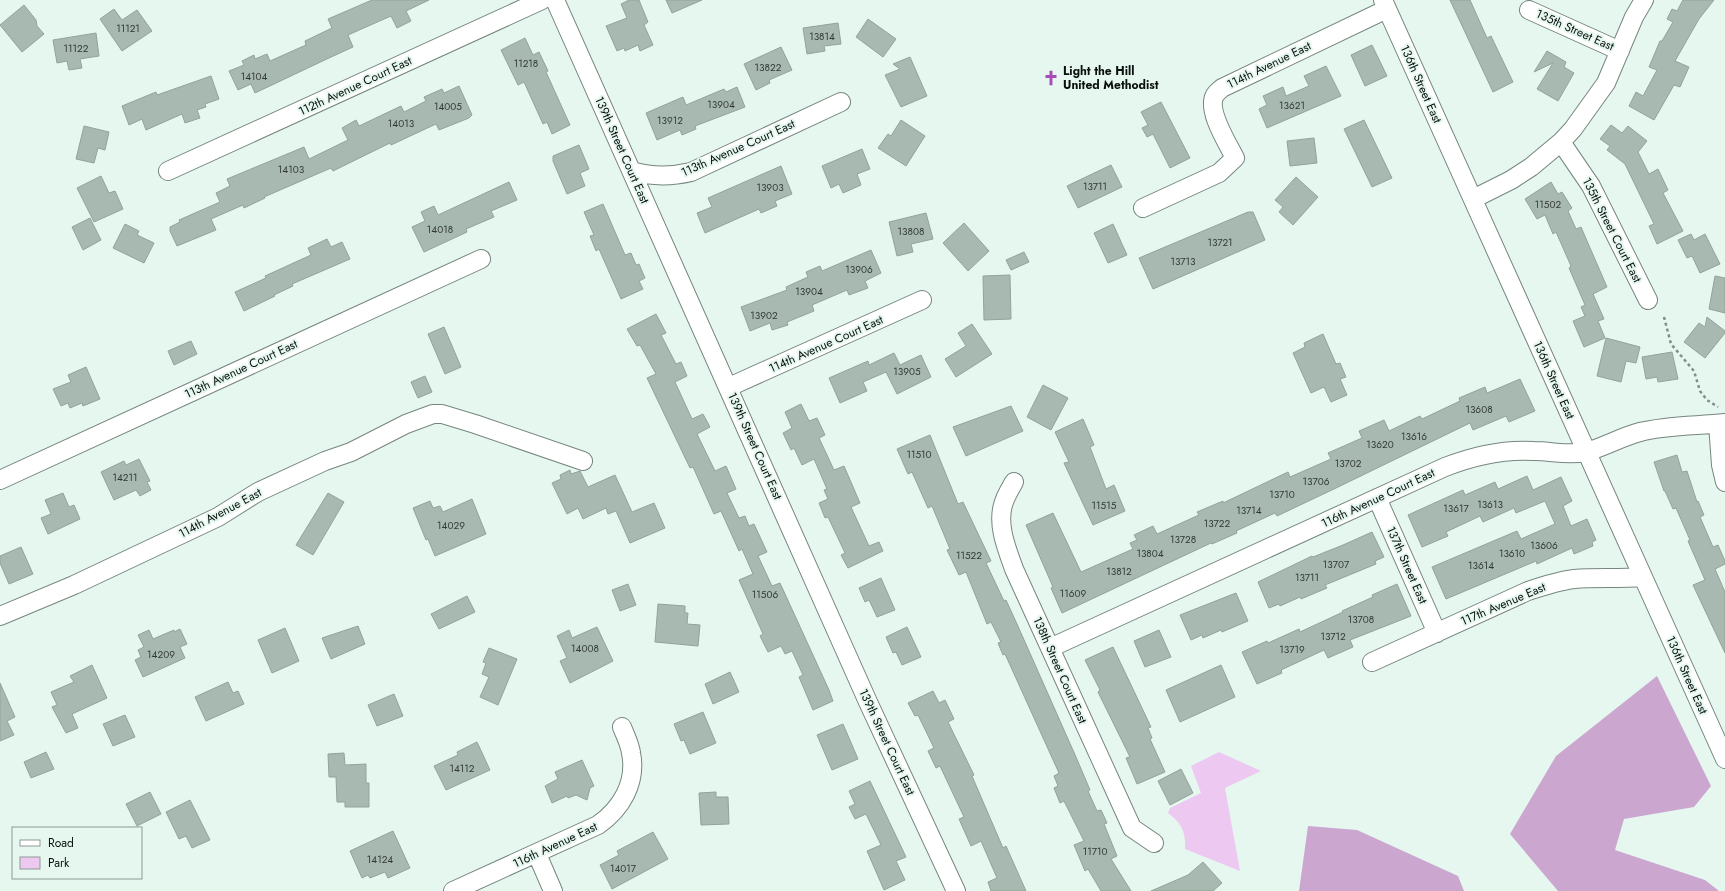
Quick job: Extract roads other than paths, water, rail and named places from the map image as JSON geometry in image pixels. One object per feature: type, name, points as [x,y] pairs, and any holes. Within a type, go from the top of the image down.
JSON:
[{"type":"street","name":"112th Avenue Court East","points":[[168,171],[542,0]]},
{"type":"street","name":"139th Street Court East","points":[[556,0],[632,171],[666,252],[729,387],[868,702],[956,891]]},
{"type":"street","points":[[1473,199],[1511,180],[1536,164],[1561,142],[1598,96],[1614,68],[1620,51],[1644,0]]},
{"type":"street","name":"114th Avenue East","points":[[1143,208],[1219,173],[1235,158],[1214,113],[1213,103],[1215,95],[1222,88],[1385,5]]},
{"type":"street","name":"136th Street East","points":[[1385,5],[1725,759]]},
{"type":"street","name":"135th Street East","points":[[1529,10],[1620,51]]},
{"type":"street","name":"113th Avenue Court East","points":[[632,171],[647,176],[665,176],[691,172],[841,102]]},
{"type":"street","name":"135th Street Court East","points":[[1561,142],[1591,186],[1648,300]]},
{"type":"street","name":"113th Avenue Court East","points":[[0,480],[482,259]]},
{"type":"street","name":"114th Avenue Court East","points":[[729,387],[922,300]]},
{"type":"street","name":"114th Avenue East","points":[[0,616],[74,585],[206,522],[258,492],[325,461],[351,452],[406,424],[433,414],[442,414],[583,461]]},
{"type":"street","points":[[1720,418],[1721,465],[1725,482]]},
{"type":"street","name":"116th Avenue Court East","points":[[1050,648],[1377,498],[1464,460],[1513,451],[1535,451],[1562,455],[1586,452],[1610,441],[1641,432],[1720,418]]},
{"type":"street","name":"138th Street Court East","points":[[1014,482],[1003,505],[1001,523],[1014,569],[1132,828],[1154,843]]},
{"type":"street","name":"137th Street East","points":[[1377,498],[1437,633]]},
{"type":"street","name":"117th Avenue East","points":[[1372,662],[1528,591],[1574,579],[1622,579],[1642,577]]},
{"type":"street","name":"116th Avenue East","points":[[453,891],[537,854],[598,825],[609,818],[620,805],[628,790],[632,775],[631,754],[622,727]]},
{"type":"street","points":[[537,854],[553,891]]},
{"type":"place","name":"Light the Hill United Methodist","points":[[1051,78]]}]
